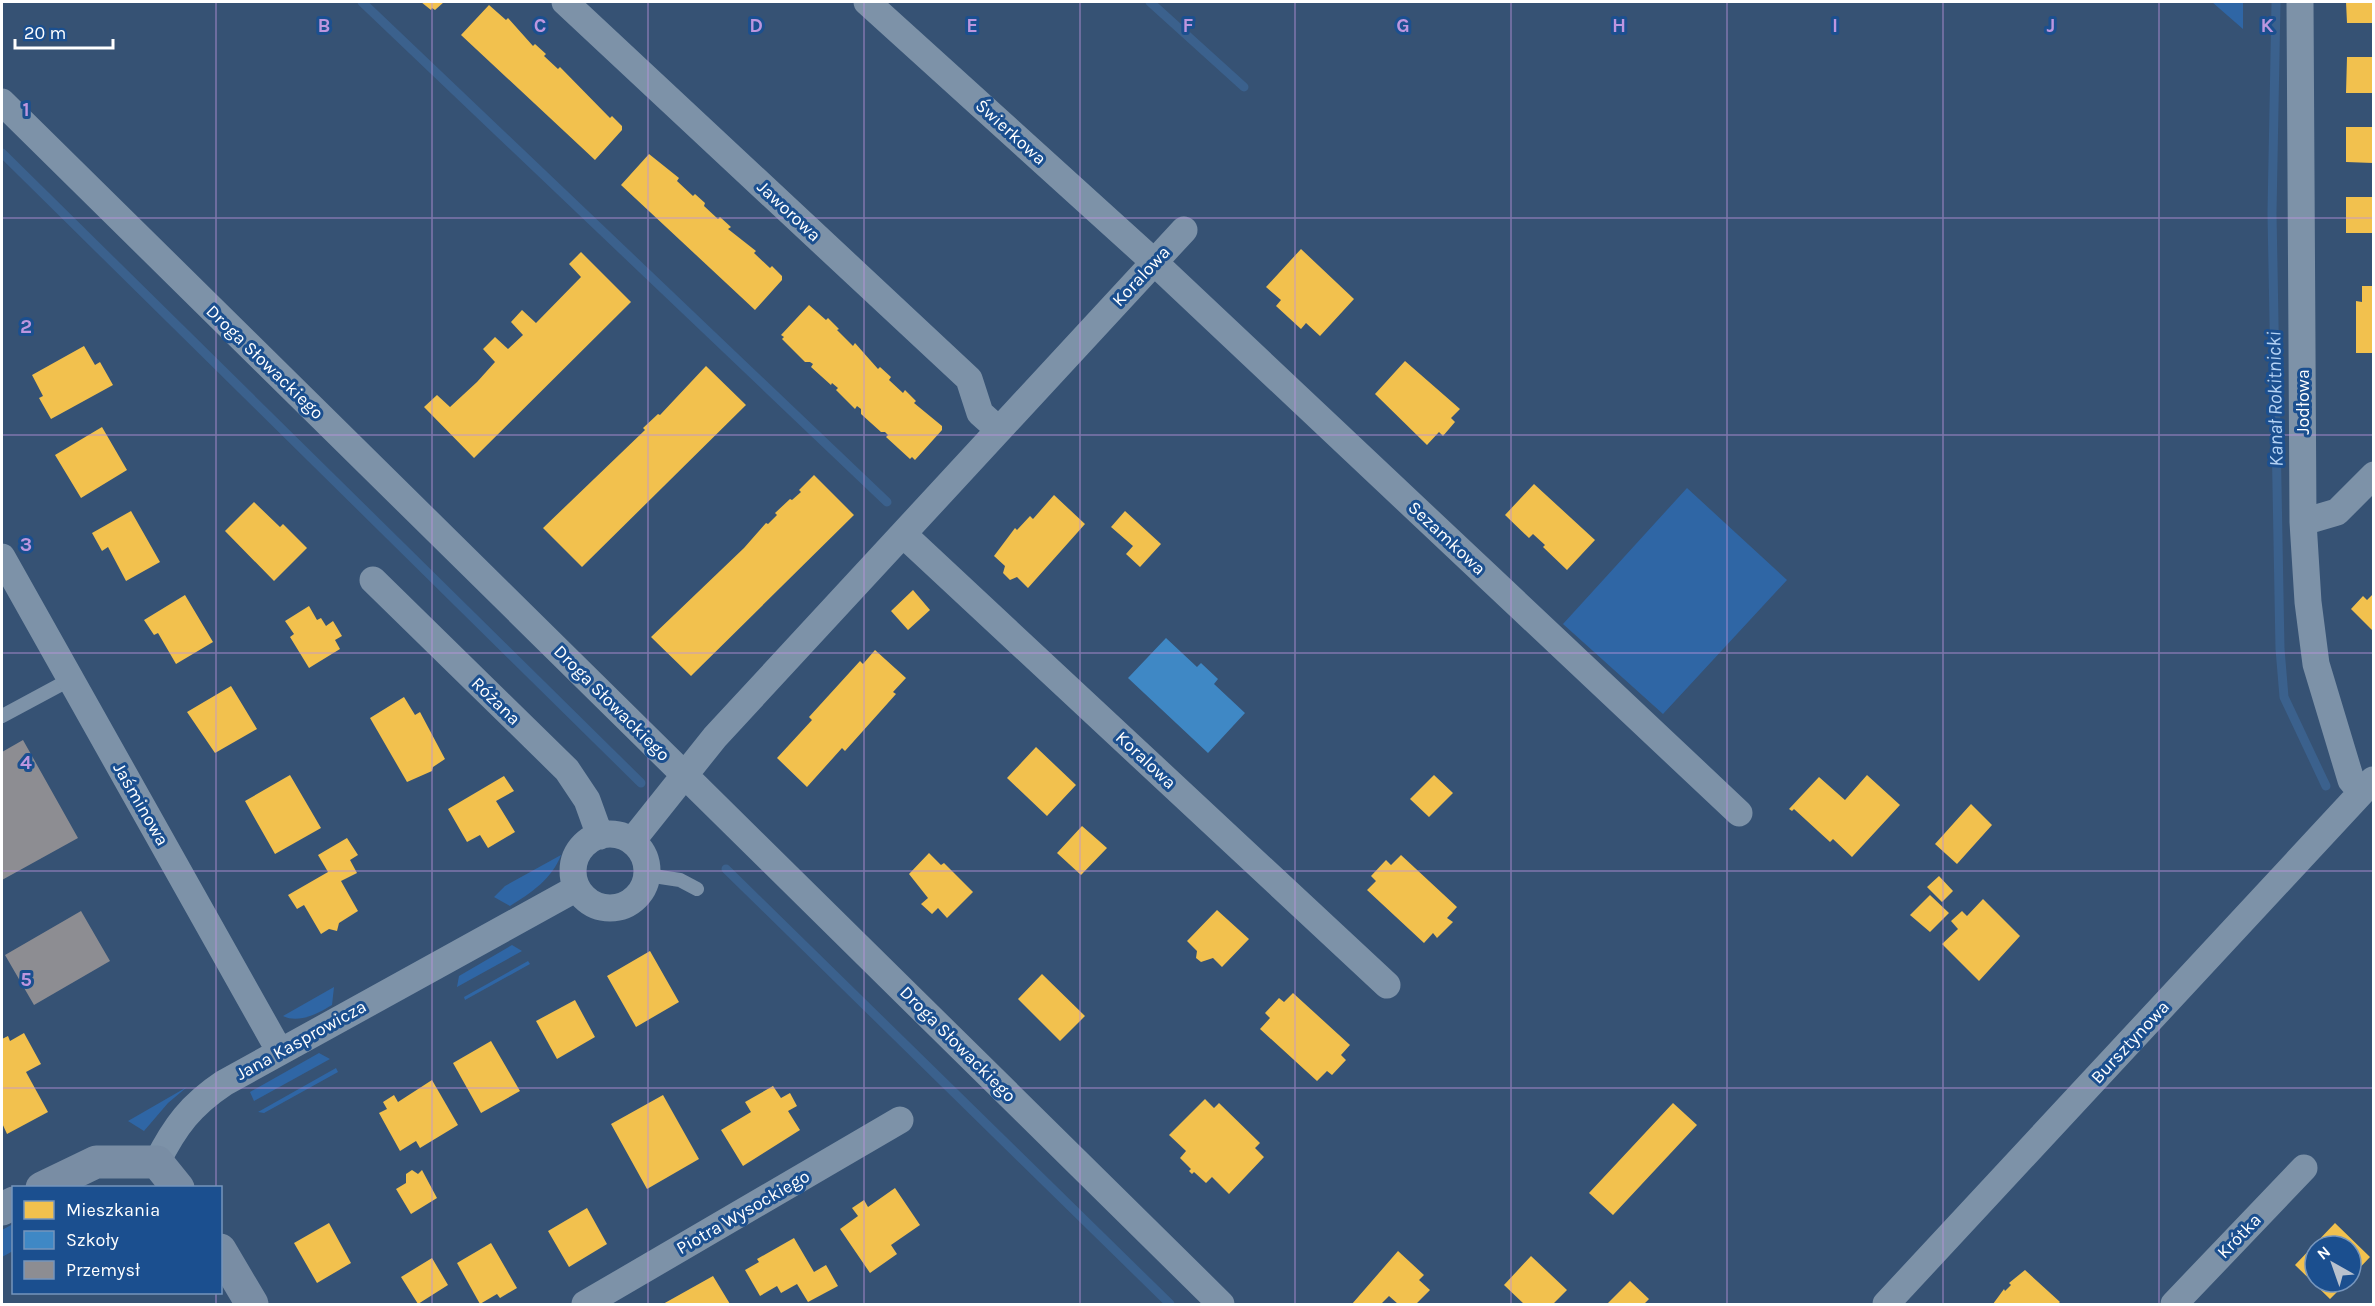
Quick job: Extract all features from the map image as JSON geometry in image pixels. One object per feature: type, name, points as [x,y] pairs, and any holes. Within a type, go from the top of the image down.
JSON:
[{"type":"street","name":"Jaworowa","points":[[565,2],[969,380],[980,413],[999,430]]},
{"type":"street","name":"Świerkowa","points":[[867,2],[1154,262]]},
{"type":"street","name":"Jodłowa","points":[[2300,2],[2303,522],[2308,602],[2316,664],[2351,780],[2369,792]]},
{"type":"street","name":"Droga Słowackiego","points":[[2,102],[1221,1305]]},
{"type":"street","name":"Koralowa","points":[[686,776],[715,737],[1184,230]]},
{"type":"street","name":"Sezamkowa","points":[[1154,262],[1739,813]]},
{"type":"street","points":[[2303,522],[2337,512],[2373,474]]},
{"type":"street","name":"Koralowa","points":[[904,535],[1387,985]]},
{"type":"street","name":"Jaśminowa","points":[[2,557],[280,1052]]},
{"type":"street","name":"Różana","points":[[373,579],[567,770],[587,800],[600,836]]},
{"type":"street","points":[[632,841],[686,776]]},
{"type":"street","name":"Bursztynowa","points":[[1886,1305],[2369,792]]},
{"type":"street","points":[[600,836],[622,836],[632,841],[646,859],[647,875],[641,891],[634,900],[613,908],[592,903],[577,888],[574,878],[576,857],[589,840],[600,836]]},
{"type":"street","name":"Jana Kasprowicza","points":[[157,1162],[182,1119],[199,1100],[280,1052],[577,888]]},
{"type":"street","name":"Piotra Wysockiego","points":[[585,1305],[900,1120]]},
{"type":"street","points":[[46,1186],[96,1162],[157,1162],[176,1186]]},
{"type":"street","name":"Krótka","points":[[2174,1305],[2304,1168]]},
{"type":"street","points":[[222,1253],[252,1305]]},
{"type":"lane","points":[[2,716],[71,679]]},
{"type":"lane","points":[[647,875],[680,880],[697,890]]},
{"type":"shaded area","points":[[2212,2],[2243,2],[2243,29]]},
{"type":"shaded area","points":[[1687,488],[1787,580],[1663,714],[1563,624]]},
{"type":"shaded area","points":[[561,855],[546,878],[510,906],[494,897],[505,886]]},
{"type":"shaded area","points":[[512,945],[522,951],[457,987],[459,976]]},
{"type":"shaded area","points":[[528,961],[530,964],[465,1000],[464,997]]},
{"type":"shaded area","points":[[334,987],[332,1005],[327,1008],[302,1018],[283,1016]]},
{"type":"shaded area","points":[[319,1053],[330,1059],[254,1101],[250,1092]]},
{"type":"shaded area","points":[[336,1068],[338,1072],[264,1113],[258,1112]]},
{"type":"shaded area","points":[[187,1087],[168,1103],[144,1131],[128,1121]]},
{"type":"shaded area","points":[[12,1225],[12,1252],[2,1257],[2,1230]]},
{"type":"building: Mieszkania","points":[[421,2],[444,2],[435,10],[432,8],[431,10]]},
{"type":"building: Mieszkania","points":[[2346,2],[2373,2],[2373,23],[2347,23]]},
{"type":"building: Mieszkania","points":[[489,5],[506,20],[508,18],[533,46],[535,44],[546,54],[544,56],[558,69],[560,67],[610,118],[612,116],[622,126],[622,130],[595,160],[461,35]]},
{"type":"building: Mieszkania","points":[[2347,57],[2373,57],[2373,93],[2346,93]]},
{"type":"building: Mieszkania","points":[[2346,127],[2373,127],[2373,163],[2346,162]]},
{"type":"building: Mieszkania","points":[[649,154],[679,178],[677,181],[693,196],[695,194],[705,203],[704,206],[718,219],[720,217],[731,227],[728,229],[756,251],[754,253],[770,268],[772,266],[782,276],[782,280],[755,310],[621,185]]},
{"type":"building: Mieszkania","points":[[2346,197],[2373,197],[2373,233],[2346,233]]},
{"type":"building: Mieszkania","points":[[1301,249],[1354,299],[1320,336],[1306,323],[1301,329],[1276,306],[1281,300],[1266,287]]},
{"type":"building: Mieszkania","points":[[581,252],[631,302],[474,458],[424,407],[437,395],[450,407],[477,382],[495,362],[483,349],[495,337],[508,349],[523,335],[511,322],[522,310],[536,323],[581,277],[569,264]]},
{"type":"building: Mieszkania","points":[[2362,286],[2373,286],[2373,353],[2356,353],[2356,301],[2362,302]]},
{"type":"building: Mieszkania","points":[[809,305],[826,320],[828,318],[853,346],[855,343],[878,369],[880,367],[891,377],[889,380],[903,393],[905,390],[916,401],[914,403],[942,426],[942,430],[915,460],[912,457],[910,459],[886,437],[888,435],[885,432],[881,432],[861,414],[861,409],[857,406],[855,409],[836,390],[838,388],[832,383],[831,385],[811,367],[813,364],[805,362],[782,339],[784,337],[781,335]]},
{"type":"building: Mieszkania","points":[[84,346],[95,365],[100,362],[113,385],[51,419],[39,398],[43,396],[32,375]]},
{"type":"building: Mieszkania","points":[[1405,361],[1460,409],[1451,418],[1455,422],[1443,436],[1439,432],[1427,445],[1375,394]]},
{"type":"building: Mieszkania","points":[[706,366],[746,405],[582,567],[543,528],[645,430],[643,428],[658,414],[660,415]]},
{"type":"building: Mieszkania","points":[[102,427],[127,470],[81,498],[55,455]]},
{"type":"building: Mieszkania","points":[[814,475],[854,515],[691,676],[651,637],[744,548],[766,523],[768,524],[777,515],[775,513],[801,492],[799,490]]},
{"type":"building: Mieszkania","points":[[1534,484],[1595,540],[1567,570],[1533,534],[1529,538],[1505,515]]},
{"type":"building: Mieszkania","points":[[1054,495],[1085,524],[1028,588],[1017,577],[1010,580],[1003,573],[1005,566],[994,556],[1015,528],[1017,530],[1030,516],[1033,519]]},
{"type":"building: Mieszkania","points":[[254,502],[280,527],[283,524],[307,548],[274,581],[225,531]]},
{"type":"building: Mieszkania","points":[[131,511],[160,562],[126,581],[108,547],[102,551],[92,533]]},
{"type":"building: Mieszkania","points":[[1125,511],[1161,544],[1140,567],[1126,554],[1133,546],[1111,527]]},
{"type":"building: Mieszkania","points":[[913,590],[930,610],[908,630],[891,611]]},
{"type":"building: Mieszkania","points":[[2373,594],[2373,631],[2351,609],[2363,596],[2367,600]]},
{"type":"building: Mieszkania","points":[[185,595],[213,642],[176,664],[158,633],[154,635],[144,620]]},
{"type":"building: Mieszkania","points":[[309,606],[317,620],[321,618],[326,626],[333,621],[342,636],[335,640],[340,649],[309,668],[290,637],[294,634],[285,621]]},
{"type":"building: Mieszkania","points":[[875,650],[906,678],[893,692],[896,694],[845,751],[842,748],[807,787],[777,758],[812,720],[809,717],[860,661],[863,664]]},
{"type":"building: Mieszkania","points":[[231,686],[257,729],[215,753],[187,712]]},
{"type":"building: Mieszkania","points":[[404,697],[415,715],[420,712],[445,759],[433,767],[432,771],[407,782],[370,718]]},
{"type":"building: Mieszkania","points":[[1036,747],[1076,785],[1047,816],[1007,778]]},
{"type":"building: Mieszkania","points":[[290,775],[321,828],[275,854],[245,801]]},
{"type":"building: Mieszkania","points":[[1434,775],[1453,793],[1429,817],[1410,799]]},
{"type":"building: Mieszkania","points":[[1867,775],[1900,805],[1852,857],[1833,839],[1830,842],[1794,809],[1792,811],[1789,809],[1819,777],[1845,800]]},
{"type":"building: Mieszkania","points":[[504,776],[514,791],[496,801],[515,832],[488,848],[480,835],[467,842],[448,809]]},
{"type":"building: Mieszkania","points":[[1971,804],[1992,825],[1957,864],[1935,844]]},
{"type":"building: Mieszkania","points":[[1082,826],[1107,848],[1081,875],[1057,853]]},
{"type":"building: Mieszkania","points":[[347,838],[358,855],[350,860],[357,873],[341,881],[358,911],[339,923],[337,931],[329,929],[321,934],[304,905],[297,909],[288,895],[328,872],[318,855]]},
{"type":"building: Mieszkania","points":[[929,853],[941,865],[944,863],[973,892],[947,918],[938,908],[932,914],[921,904],[928,898],[909,874]]},
{"type":"building: Mieszkania","points":[[1401,855],[1457,907],[1447,918],[1453,922],[1437,938],[1433,933],[1424,943],[1367,890],[1376,881],[1371,876],[1386,860],[1391,865]]},
{"type":"building: Mieszkania","points":[[1939,876],[1953,891],[1942,902],[1927,887]]},
{"type":"building: Mieszkania","points":[[1930,895],[1949,913],[1930,932],[1910,915]]},
{"type":"building: Mieszkania","points":[[1983,899],[2020,936],[1979,981],[1942,944],[1958,929],[1951,921],[1962,911],[1967,916]]},
{"type":"building: Mieszkania","points":[[1217,910],[1249,939],[1222,967],[1213,958],[1201,962],[1196,958],[1197,951],[1187,941]]},
{"type":"building: Mieszkania","points":[[650,951],[679,1002],[636,1027],[607,976]]},
{"type":"building: Mieszkania","points":[[1042,974],[1085,1016],[1060,1041],[1018,999]]},
{"type":"building: Mieszkania","points":[[1293,993],[1350,1045],[1341,1055],[1346,1060],[1332,1075],[1327,1071],[1317,1081],[1260,1029],[1270,1018],[1265,1013],[1279,998],[1284,1002]]},
{"type":"building: Mieszkania","points":[[575,1000],[595,1037],[557,1059],[536,1021]]},
{"type":"building: Mieszkania","points":[[24,1033],[41,1064],[26,1072],[48,1112],[7,1134],[2,1123],[2,1039],[8,1036],[10,1041]]},
{"type":"building: Mieszkania","points":[[491,1041],[520,1091],[481,1113],[453,1063]]},
{"type":"building: Mieszkania","points":[[432,1080],[458,1125],[420,1148],[416,1141],[400,1151],[379,1113],[387,1109],[383,1102],[394,1095],[398,1102]]},
{"type":"building: Mieszkania","points":[[773,1086],[781,1098],[790,1093],[797,1106],[788,1111],[800,1130],[743,1166],[721,1130],[751,1112],[745,1102]]},
{"type":"building: Mieszkania","points":[[663,1095],[699,1159],[647,1189],[611,1124]]},
{"type":"building: Mieszkania","points":[[1205,1099],[1214,1108],[1219,1103],[1260,1143],[1255,1148],[1264,1157],[1229,1194],[1212,1177],[1206,1183],[1194,1172],[1192,1174],[1189,1171],[1191,1169],[1180,1158],[1186,1151],[1169,1135]]},
{"type":"building: Mieszkania","points":[[1673,1103],[1697,1125],[1613,1215],[1589,1193]]},
{"type":"building: Mieszkania","points":[[412,1170],[418,1174],[422,1170],[437,1198],[411,1214],[396,1189],[406,1183],[406,1174]]},
{"type":"building: Mieszkania","points":[[895,1188],[920,1225],[891,1245],[897,1254],[870,1273],[840,1229],[858,1216],[852,1208],[864,1200],[868,1207]]},
{"type":"building: Mieszkania","points":[[587,1208],[607,1244],[569,1267],[548,1231]]},
{"type":"building: Mieszkania","points":[[329,1223],[351,1263],[317,1283],[294,1243]]},
{"type":"building: Mieszkania","points":[[2335,1223],[2346,1234],[2325,1234]]},
{"type":"building: Mieszkania","points":[[794,1238],[814,1272],[826,1265],[838,1286],[808,1302],[797,1284],[781,1293],[777,1286],[760,1296],[745,1270],[759,1262],[757,1259]]},
{"type":"building: Mieszkania","points":[[491,1243],[517,1288],[500,1298],[497,1294],[480,1304],[457,1263]]},
{"type":"building: Mieszkania","points":[[2363,1250],[2370,1257],[2363,1264]]},
{"type":"building: Mieszkania","points":[[1398,1251],[1424,1275],[1419,1280],[1430,1290],[1416,1304],[1398,1304],[1389,1296],[1381,1304],[1352,1304]]},
{"type":"building: Mieszkania","points":[[1531,1256],[1567,1290],[1553,1304],[1524,1304],[1504,1285]]},
{"type":"building: Mieszkania","points":[[2303,1257],[2303,1273],[2295,1265]]},
{"type":"building: Mieszkania","points":[[432,1258],[448,1285],[418,1304],[401,1277]]},
{"type":"building: Mieszkania","points":[[2025,1270],[2060,1302],[2058,1304],[1993,1304],[2004,1289],[2005,1291],[2011,1285],[2009,1283]]},
{"type":"building: Mieszkania","points":[[713,1276],[730,1304],[663,1304]]},
{"type":"building: Mieszkania","points":[[1630,1281],[1649,1299],[1644,1304],[1607,1304]]},
{"type":"building: Mieszkania","points":[[2325,1294],[2335,1294],[2330,1299]]},
{"type":"building: Szkoły","points":[[1166,638],[1197,667],[1201,663],[1218,679],[1214,684],[1245,713],[1208,753],[1128,678]]},
{"type":"building: Przemysł","points":[[23,740],[78,838],[2,880],[2,752]]},
{"type":"building: Przemysł","points":[[81,911],[110,961],[34,1005],[5,955]]},
{"type":"waterway","points":[[362,2],[887,502]]},
{"type":"waterway","points":[[1150,2],[1244,87]]},
{"type":"waterway","name":"Kanał Rokitnicki","points":[[2276,2],[2272,213],[2280,649],[2284,697],[2326,786]]},
{"type":"waterway","points":[[2,153],[641,783]]},
{"type":"waterway","points":[[726,869],[1170,1304]]}]
